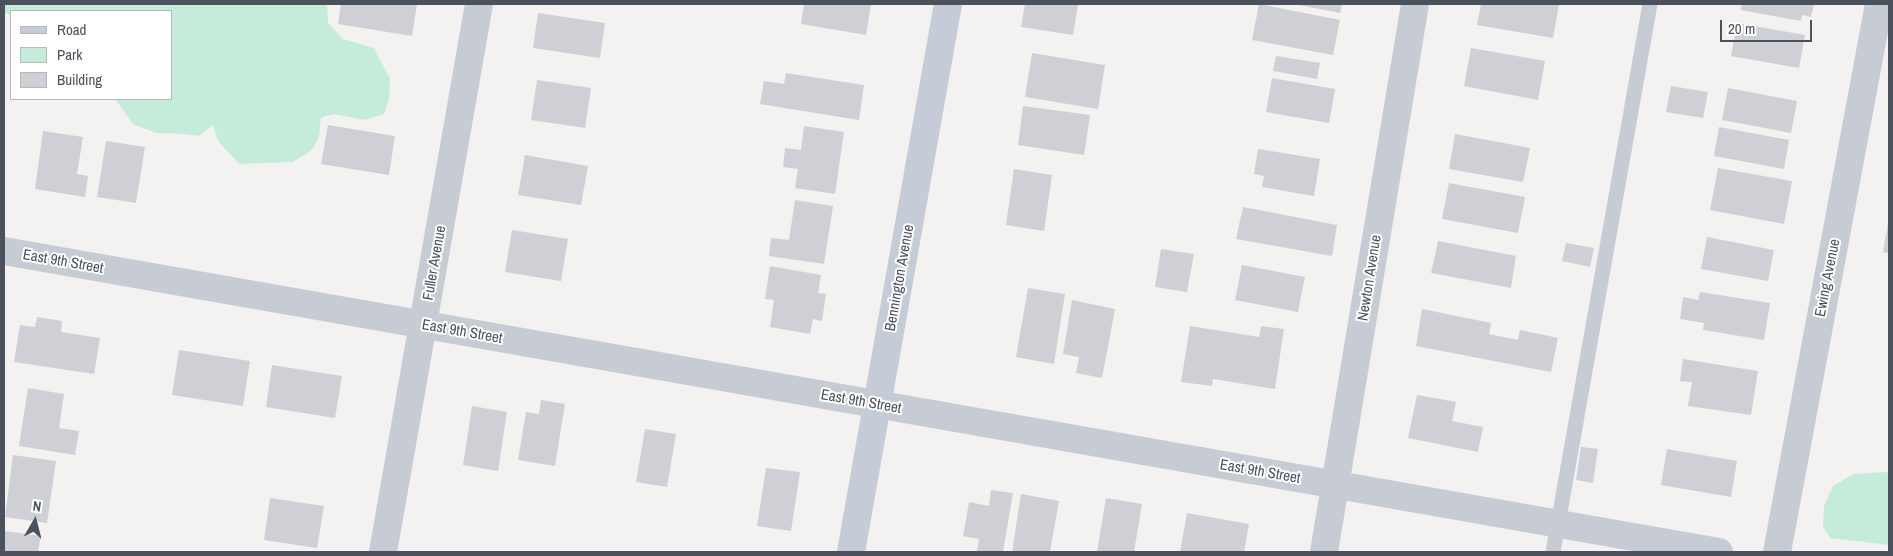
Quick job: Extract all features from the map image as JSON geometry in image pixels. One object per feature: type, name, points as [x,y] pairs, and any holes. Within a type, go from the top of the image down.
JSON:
[{"type":"street","name":"Fuller Avenue","points":[[383,552],[479,4]]},
{"type":"street","name":"Bennington Avenue","points":[[851,552],[948,4]]},
{"type":"street","name":"Newton Avenue","points":[[1324,552],[1415,4]]},
{"type":"street","name":"Ewing Avenue","points":[[1776,552],[1879,4]]},
{"type":"street","name":"East 9th Street","points":[[4,251],[1718,552]]},
{"type":"lane","points":[[1553,552],[1650,4]]},
{"type":"green space","points":[[4,4],[327,4],[328,23],[343,39],[374,48],[390,79],[389,99],[384,114],[365,120],[333,114],[321,118],[319,137],[312,150],[293,162],[239,164],[218,141],[213,125],[199,136],[156,133],[133,124],[116,100],[172,100],[172,10],[10,10],[10,15],[4,13]]},
{"type":"green space","points":[[1889,473],[1889,545],[1830,538],[1823,526],[1824,506],[1833,486],[1854,474]]},
{"type":"building","points":[[341,4],[417,4],[412,36],[338,24]]},
{"type":"building","points":[[804,4],[871,4],[866,35],[801,24]]},
{"type":"building","points":[[1025,4],[1078,4],[1073,35],[1021,27]]},
{"type":"building","points":[[1259,4],[1340,20],[1333,55],[1252,40]]},
{"type":"building","points":[[1294,4],[1342,4],[1340,13]]},
{"type":"building","points":[[1481,4],[1559,4],[1553,38],[1477,25]]},
{"type":"building","points":[[1742,4],[1814,4],[1811,17],[1802,15],[1801,21],[1740,10]]},
{"type":"building","points":[[538,13],[605,23],[600,58],[533,48]]},
{"type":"building","points":[[1737,23],[1805,35],[1799,68],[1731,56]]},
{"type":"building","points":[[1471,48],[1545,61],[1538,100],[1464,86]]},
{"type":"building","points":[[1032,53],[1105,65],[1098,109],[1025,97]]},
{"type":"building","points":[[1276,56],[1320,63],[1317,79],[1273,71]]},
{"type":"building","points":[[786,73],[864,85],[859,120],[760,104],[764,81],[784,84]]},
{"type":"building","points":[[1272,78],[1335,89],[1329,123],[1266,112]]},
{"type":"building","points":[[537,80],[591,88],[585,128],[531,120]]},
{"type":"building","points":[[1671,86],[1708,92],[1703,118],[1666,112]]},
{"type":"building","points":[[1728,88],[1797,101],[1791,133],[1722,120]]},
{"type":"building","points":[[1023,106],[1090,115],[1084,155],[1018,145]]},
{"type":"building","points":[[328,125],[395,136],[389,175],[321,164]]},
{"type":"building","points":[[804,126],[844,132],[835,194],[795,188],[798,169],[783,167],[785,148],[801,150]]},
{"type":"building","points":[[1719,127],[1789,140],[1784,169],[1714,156]]},
{"type":"building","points":[[43,131],[83,137],[77,174],[88,176],[85,197],[35,189]]},
{"type":"building","points":[[1455,134],[1530,148],[1523,182],[1449,169]]},
{"type":"building","points":[[106,141],[145,147],[136,203],[97,197]]},
{"type":"building","points":[[1258,149],[1320,159],[1314,196],[1262,187],[1264,176],[1254,174]]},
{"type":"building","points":[[525,155],[588,166],[581,205],[518,195]]},
{"type":"building","points":[[1718,168],[1792,181],[1784,224],[1710,210]]},
{"type":"building","points":[[1014,169],[1052,175],[1044,231],[1006,225]]},
{"type":"building","points":[[1449,183],[1525,197],[1518,233],[1442,219]]},
{"type":"building","points":[[795,200],[833,206],[824,264],[769,256],[771,238],[789,240]]},
{"type":"building","points":[[1243,207],[1337,225],[1332,256],[1236,239]]},
{"type":"building","points":[[1889,223],[1889,253],[1883,252]]},
{"type":"building","points":[[512,230],[568,239],[561,281],[505,272]]},
{"type":"building","points":[[1707,237],[1774,250],[1768,281],[1701,269]]},
{"type":"building","points":[[1438,241],[1516,256],[1511,288],[1431,273]]},
{"type":"building","points":[[1566,243],[1594,248],[1590,267],[1562,261]]},
{"type":"building","points":[[1161,249],[1194,254],[1187,292],[1155,287]]},
{"type":"building","points":[[1242,265],[1305,277],[1298,312],[1235,300]]},
{"type":"building","points":[[770,266],[821,275],[818,293],[826,294],[822,321],[813,319],[810,334],[770,327],[774,300],[765,299]]},
{"type":"building","points":[[1028,288],[1065,294],[1054,364],[1016,357]]},
{"type":"building","points":[[1700,292],[1770,303],[1764,340],[1703,330],[1704,323],[1680,319],[1683,297],[1698,300]]},
{"type":"building","points":[[1072,300],[1115,309],[1102,378],[1076,373],[1079,357],[1063,354]]},
{"type":"building","points":[[1422,309],[1491,323],[1489,334],[1518,340],[1520,330],[1558,338],[1551,372],[1416,346]]},
{"type":"building","points":[[37,317],[62,321],[61,332],[100,338],[94,374],[14,362],[20,325],[35,327]]},
{"type":"building","points":[[1190,326],[1259,337],[1261,326],[1284,329],[1275,389],[1213,379],[1212,386],[1181,382]]},
{"type":"building","points":[[179,350],[250,361],[243,406],[172,395]]},
{"type":"building","points":[[1683,359],[1758,371],[1751,415],[1688,406],[1692,382],[1680,381]]},
{"type":"building","points":[[272,365],[342,376],[335,418],[266,407]]},
{"type":"building","points":[[28,388],[64,394],[59,428],[79,431],[75,455],[19,446]]},
{"type":"building","points":[[1417,395],[1456,402],[1452,421],[1483,427],[1478,452],[1408,438]]},
{"type":"building","points":[[541,400],[565,404],[555,466],[518,460],[526,412],[539,414]]},
{"type":"building","points":[[472,406],[507,412],[498,471],[463,465]]},
{"type":"building","points":[[645,429],[676,434],[667,487],[636,482]]},
{"type":"building","points":[[1581,447],[1598,449],[1593,483],[1576,480]]},
{"type":"building","points":[[1667,449],[1737,461],[1731,497],[1661,485]]},
{"type":"building","points":[[13,455],[56,461],[47,523],[5,517]]},
{"type":"building","points":[[766,468],[800,472],[791,531],[757,526]]},
{"type":"building","points":[[991,490],[1013,493],[1003,552],[977,552],[979,539],[963,536],[969,502],[989,506]]},
{"type":"building","points":[[1021,494],[1059,501],[1050,552],[1012,552]]},
{"type":"building","points":[[270,498],[324,506],[317,548],[264,540]]},
{"type":"building","points":[[1106,498],[1142,504],[1134,552],[1097,552]]},
{"type":"building","points":[[1187,513],[1249,524],[1244,552],[1180,552]]},
{"type":"building","points":[[4,531],[41,536],[38,552],[4,552]]}]
